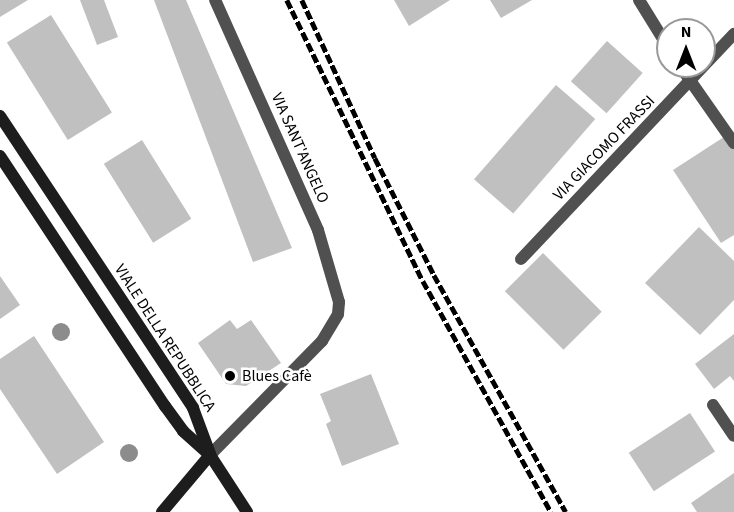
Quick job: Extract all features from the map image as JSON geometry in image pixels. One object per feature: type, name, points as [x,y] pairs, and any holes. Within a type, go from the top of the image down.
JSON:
[{"type":"street","name":"VIA SANT'ANGELO","points":[[210,455],[322,340],[338,314],[337,288],[318,230],[215,0]]},
{"type":"street","points":[[639,0],[656,28]]},
{"type":"street","name":"VIA GIACOMO FRASSI","points":[[520,258],[734,34]]},
{"type":"street","points":[[688,78],[734,143]]},
{"type":"street","name":"VIALE DELLA REPUBBLICA","points":[[0,116],[193,408],[210,455]]},
{"type":"street","points":[[0,156],[165,406],[183,431],[210,455],[247,512]]},
{"type":"street","points":[[713,405],[734,436]]},
{"type":"street","points":[[162,512],[210,455]]},
{"type":"building","points":[[0,0],[28,0],[0,17]]},
{"type":"building","points":[[80,0],[104,0],[118,37],[97,45]]},
{"type":"building","points":[[154,0],[186,0],[292,248],[253,262]]},
{"type":"building","points":[[394,0],[450,0],[409,26]]},
{"type":"building","points":[[490,0],[532,0],[501,18]]},
{"type":"building","points":[[51,15],[112,113],[68,140],[7,43]]},
{"type":"building","points":[[607,41],[643,73],[607,113],[571,81]]},
{"type":"building","points":[[556,85],[595,119],[513,213],[474,179]]},
{"type":"building","points":[[727,135],[734,146],[734,235],[721,243],[673,170]]},
{"type":"building","points":[[142,140],[191,219],[153,243],[104,164]]},
{"type":"building","points":[[699,227],[734,261],[734,300],[700,335],[645,283]]},
{"type":"building","points":[[543,253],[602,312],[564,350],[505,291]]},
{"type":"building","points":[[0,276],[20,305],[0,319]]},
{"type":"building","points":[[230,320],[237,329],[251,320],[281,363],[246,386],[226,384],[198,343]]},
{"type":"building","points":[[734,334],[734,381],[730,376],[714,389],[695,364]]},
{"type":"building","points":[[34,336],[104,442],[57,474],[0,389],[0,359]]},
{"type":"building","points":[[371,374],[399,444],[342,466],[326,424],[331,421],[320,394]]},
{"type":"building","points":[[690,413],[715,452],[654,491],[629,453]]},
{"type":"building","points":[[734,473],[734,512],[697,512],[691,503]]},
{"type":"railway","points":[[287,0],[423,281],[551,512]]},
{"type":"railway","points":[[302,0],[375,158],[434,275],[566,512]]},
{"type":"place","name":"Blues Cafè","points":[[230,376]]}]
